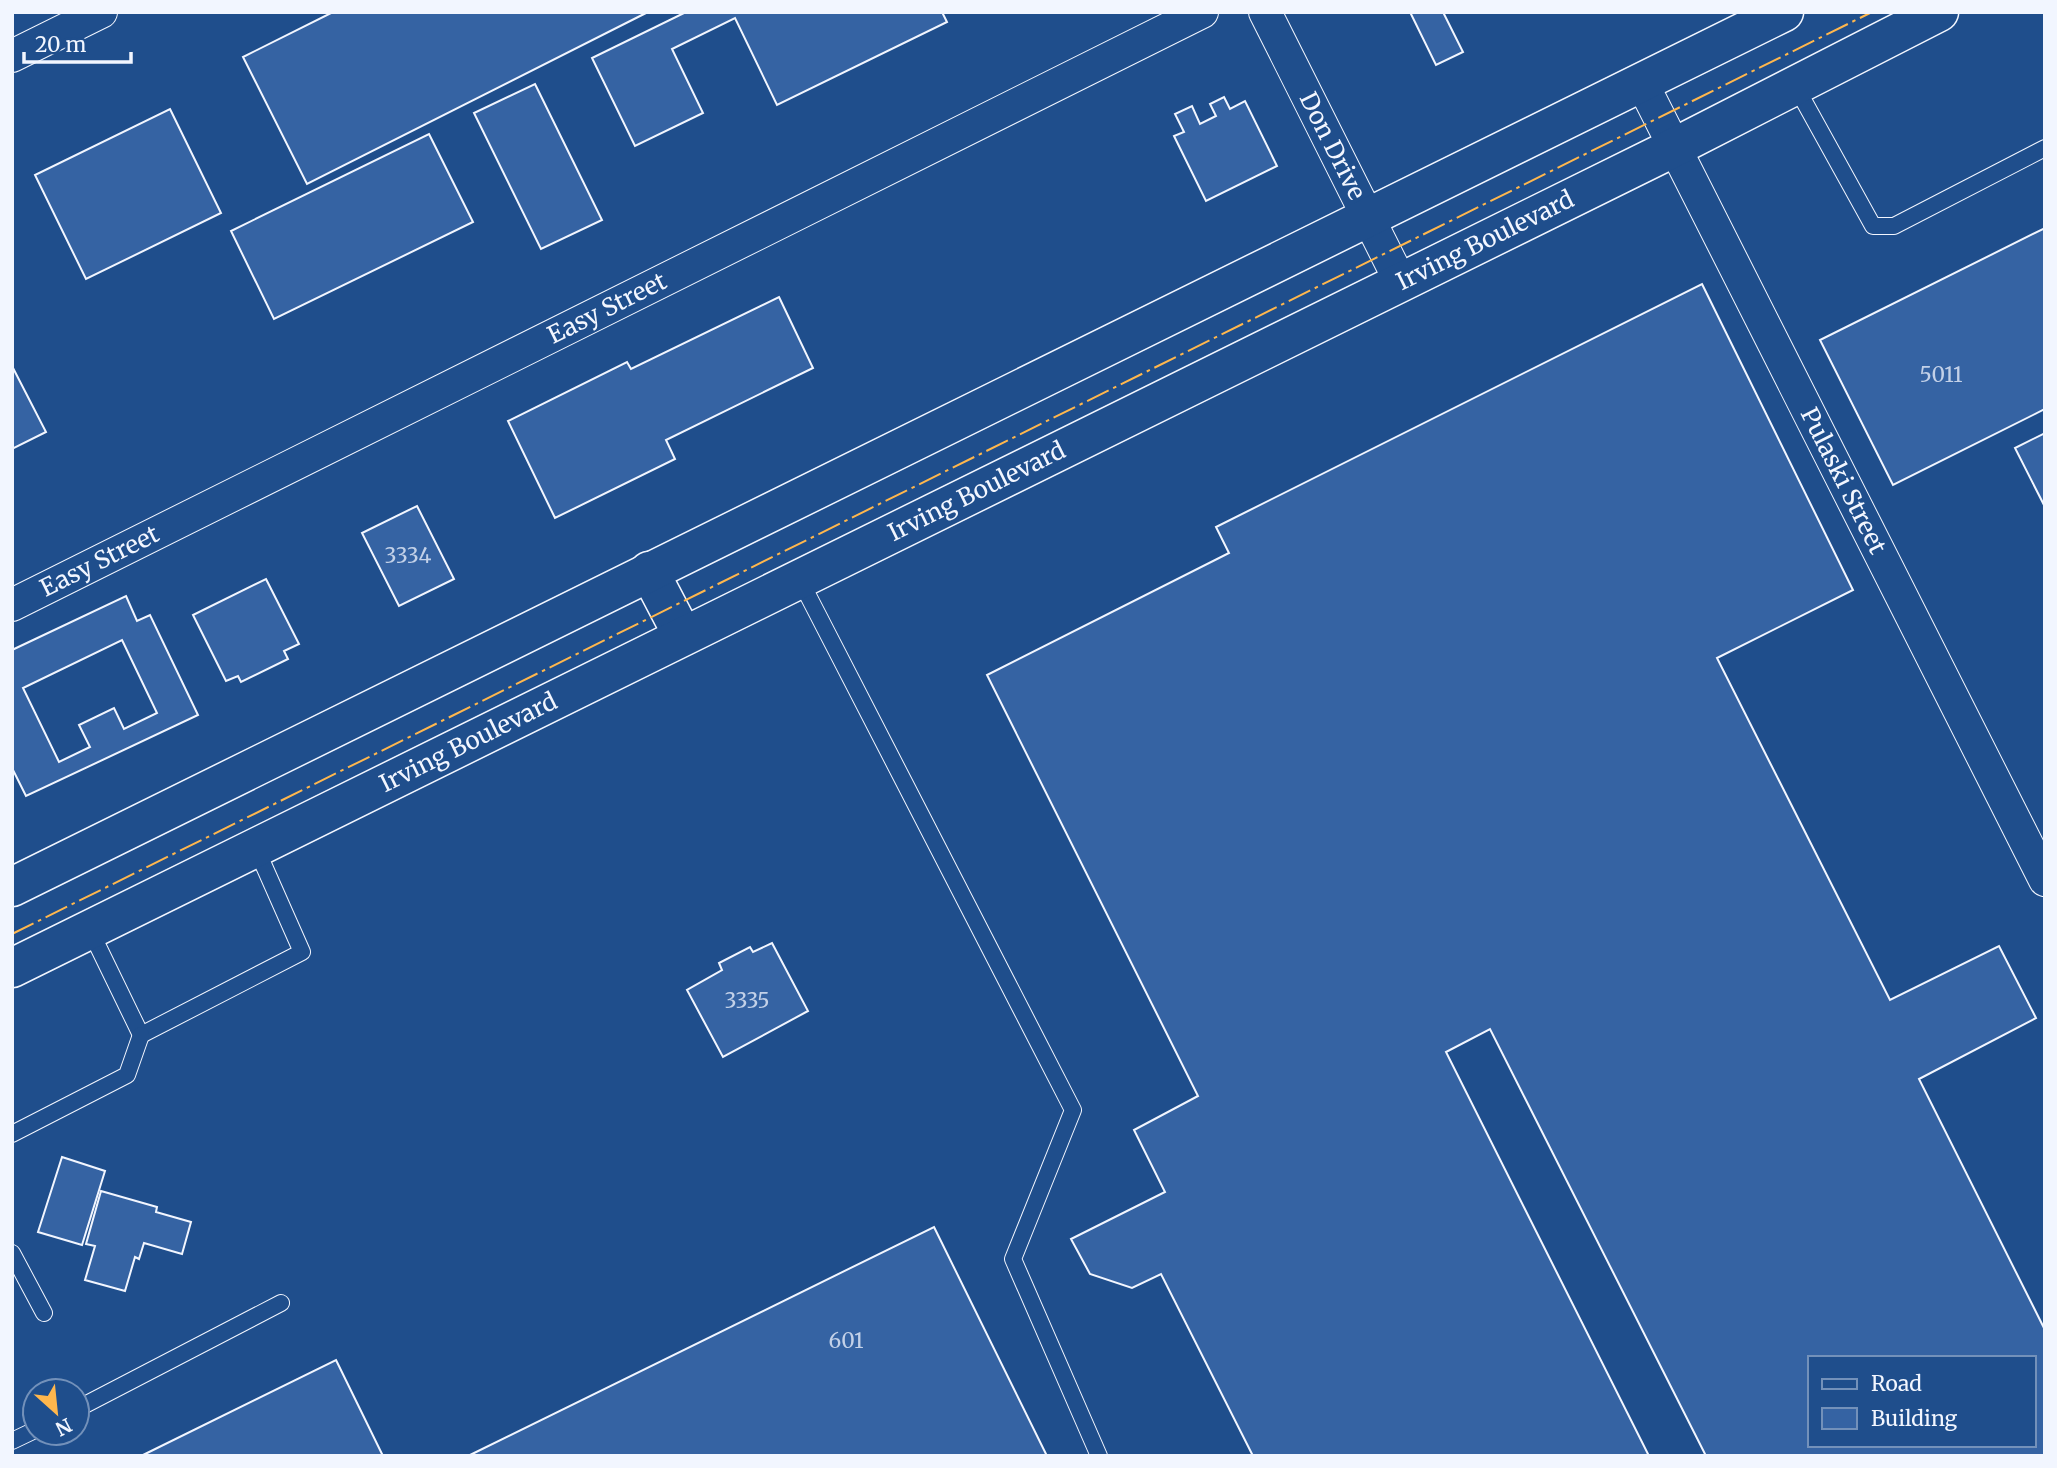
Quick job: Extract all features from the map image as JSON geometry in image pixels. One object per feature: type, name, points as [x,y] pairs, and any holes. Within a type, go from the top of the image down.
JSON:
[{"type":"main road","points":[[12,887],[1784,12]]},
{"type":"main road","name":"Irving Boulevard","points":[[12,968],[1675,147],[1939,12]]},
{"type":"main road","points":[[649,571],[683,636]]},
{"type":"street","name":"Easy Street","points":[[12,605],[1202,12]]},
{"type":"street","name":"Don Drive","points":[[1265,12],[1400,281]]},
{"type":"street","points":[[12,56],[93,14]]},
{"type":"street","name":"Pulaski Street","points":[[1642,81],[2045,880]]},
{"type":"lane","points":[[1795,85],[1873,226],[1894,226],[2045,148]]},
{"type":"lane","points":[[799,578],[1073,1110],[1013,1259],[1099,1456]]},
{"type":"lane","points":[[12,1134],[127,1075],[141,1035],[302,952],[256,848]]},
{"type":"lane","points":[[90,930],[141,1035]]},
{"type":"lane","points":[[12,1253],[44,1313]]},
{"type":"lane","points":[[91,1402],[281,1303]]},
{"type":"building","points":[[333,12],[648,12],[307,184],[243,57]]},
{"type":"building","points":[[686,12],[942,12],[947,22],[777,105],[735,18],[672,49],[703,113],[635,146],[592,58]]},
{"type":"building","points":[[1410,12],[1443,12],[1463,52],[1436,65]]},
{"type":"building","points":[[535,84],[602,220],[541,249],[474,113]]},
{"type":"building","points":[[1224,97],[1230,109],[1245,101],[1277,166],[1206,201],[1174,136],[1184,132],[1175,114],[1192,106],[1200,124],[1216,116],[1210,104]]},
{"type":"building","points":[[170,109],[221,213],[86,279],[35,175]]},
{"type":"building","points":[[429,134],[473,222],[274,319],[231,231]]},
{"type":"building","points":[[2045,228],[2045,409],[1893,485],[1820,340]]},
{"type":"building","points":[[1702,284],[1853,590],[1717,658],[1890,1000],[1999,946],[2036,1018],[1919,1079],[2045,1330],[2045,1456],[1706,1456],[1490,1029],[1446,1052],[1649,1456],[1253,1456],[1161,1274],[1132,1288],[1090,1274],[1071,1239],[1165,1192],[1134,1130],[1198,1096],[987,675],[1229,553],[1216,527]]},
{"type":"building","points":[[779,297],[813,368],[666,440],[675,459],[555,518],[508,421],[627,362],[631,369]]},
{"type":"building","points":[[12,366],[46,432],[12,449]]},
{"type":"building","points":[[2045,433],[2045,507],[2015,448]]},
{"type":"building","points":[[417,506],[454,579],[399,606],[362,533]]},
{"type":"building","points":[[266,579],[299,644],[284,651],[288,659],[241,682],[238,676],[226,681],[193,615]]},
{"type":"building","points":[[126,596],[137,621],[150,615],[198,715],[26,796],[12,768],[12,650]],"holes":[[[122,640],[157,713],[124,729],[114,708],[79,725],[90,747],[59,762],[23,688]]]},
{"type":"building","points":[[772,943],[808,1011],[723,1057],[687,990],[722,970],[719,963],[750,947],[753,952]]},
{"type":"building","points":[[62,1157],[105,1171],[82,1245],[38,1232]]},
{"type":"building","points":[[101,1191],[157,1207],[156,1212],[191,1222],[182,1254],[144,1243],[139,1259],[135,1257],[125,1291],[85,1280],[95,1246],[86,1244]]},
{"type":"building","points":[[934,1227],[1047,1456],[468,1456]]},
{"type":"building","points":[[336,1360],[383,1456],[141,1456]]},
{"type":"power","points":[[12,934],[1872,12]]}]
